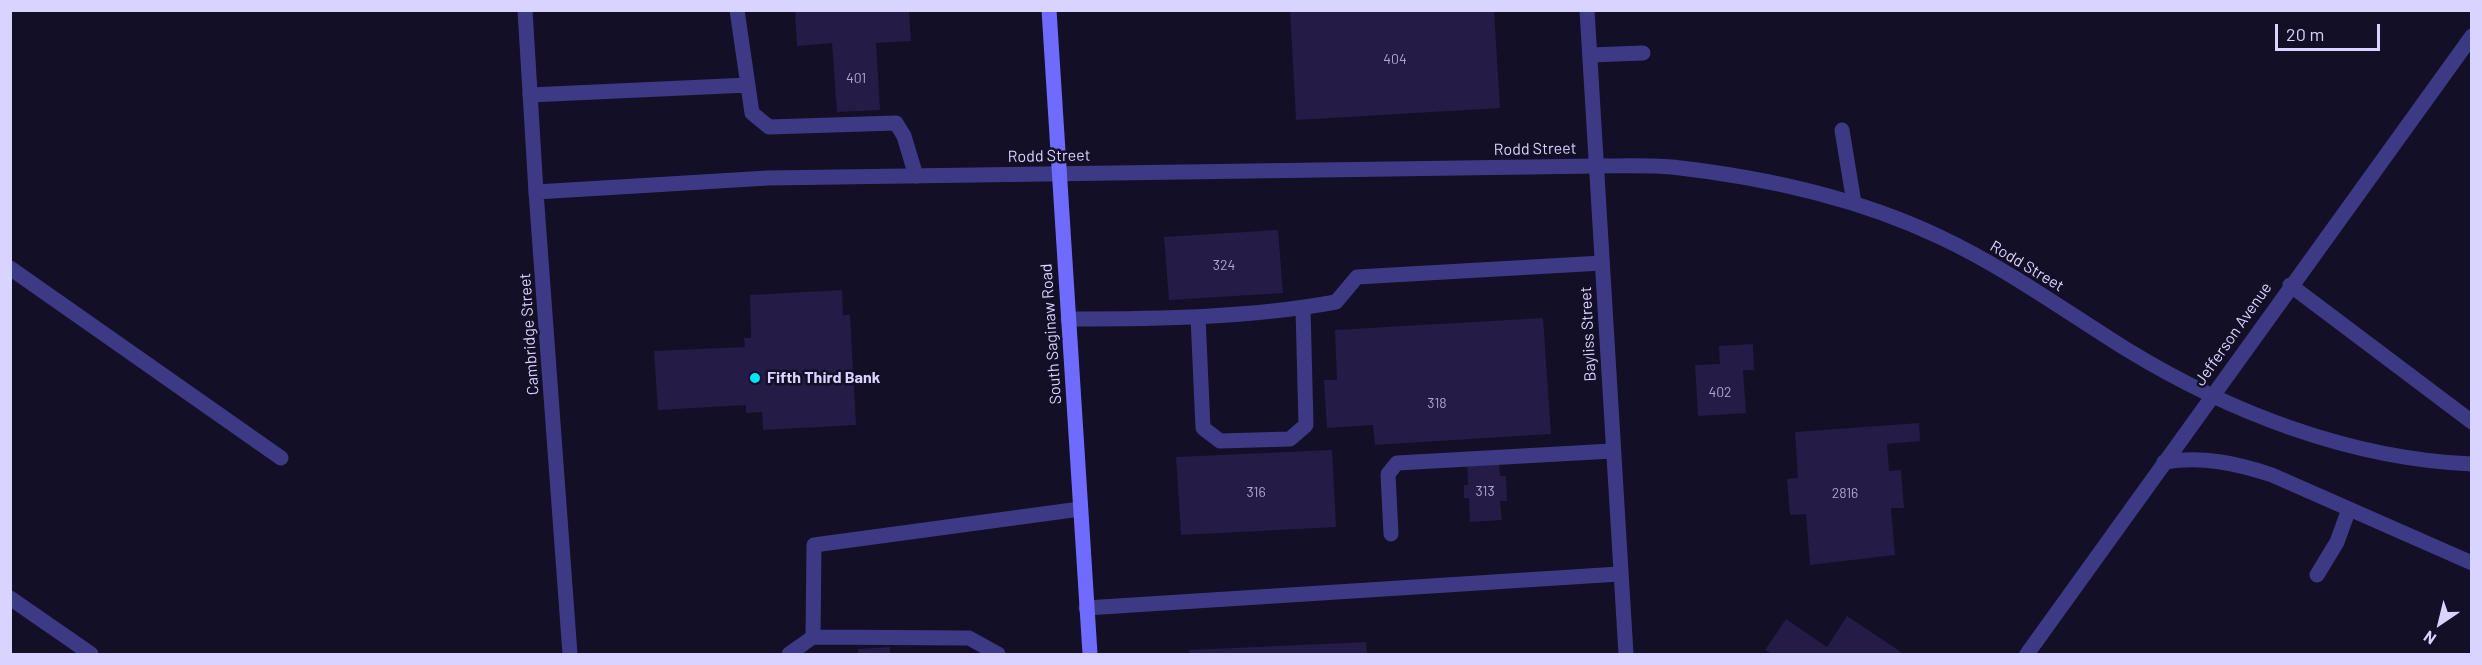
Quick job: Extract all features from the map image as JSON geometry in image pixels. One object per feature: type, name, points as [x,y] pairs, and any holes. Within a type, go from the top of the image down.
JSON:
[{"type":"main road","name":"South Saginaw Road","points":[[1049,10],[1090,654]]},
{"type":"street","name":"Cambridge Street","points":[[525,10],[570,654]]},
{"type":"street","points":[[737,10],[752,113],[769,127],[896,123],[904,136],[916,176]]},
{"type":"street","name":"Bayliss Street","points":[[1587,10],[1619,574],[1626,654]]},
{"type":"street","name":"Jefferson Avenue","points":[[2027,654],[2290,285],[2472,36]]},
{"type":"street","points":[[1590,55],[1643,53]]},
{"type":"street","points":[[530,95],[748,86]]},
{"type":"street","points":[[1842,130],[1854,203]]},
{"type":"street","name":"Rodd Street","points":[[536,192],[768,178],[1597,166],[1671,167],[1755,180],[1854,203],[1940,237],[1984,260],[2127,349],[2211,396],[2305,432],[2384,452],[2472,464]]},
{"type":"street","points":[[1068,319],[1198,317],[1303,308],[1336,302],[1357,277],[1602,263]]},
{"type":"street","points":[[10,268],[281,458]]},
{"type":"street","points":[[2290,285],[2472,422]]},
{"type":"street","points":[[1198,317],[1203,428],[1220,441],[1290,439],[1306,425],[1303,308]]},
{"type":"street","points":[[1390,534],[1388,474],[1397,463],[1612,451]]},
{"type":"street","points":[[2164,462],[2187,459],[2241,465],[2472,563]]},
{"type":"street","points":[[813,637],[814,545],[1080,509]]},
{"type":"street","points":[[2317,575],[2337,542],[2349,509]]},
{"type":"street","points":[[1086,608],[1619,574]]},
{"type":"street","points":[[10,598],[91,654]]},
{"type":"street","points":[[789,654],[813,637],[969,638],[998,654]]},
{"type":"building","points":[[795,10],[909,10],[911,41],[876,43],[880,110],[837,112],[832,43],[797,46]]},
{"type":"building","points":[[1290,10],[1494,10],[1500,108],[1296,120]]},
{"type":"building","points":[[1278,230],[1283,293],[1169,300],[1164,237]]},
{"type":"building","name":"Fifth Third Bank","points":[[842,290],[843,315],[850,315],[856,425],[763,430],[762,412],[746,413],[746,405],[658,410],[654,351],[745,347],[744,338],[751,338],[750,295]]},
{"type":"building","points":[[1543,318],[1551,434],[1375,445],[1373,425],[1327,428],[1324,380],[1337,380],[1335,330]]},
{"type":"building","points":[[1753,344],[1754,370],[1743,370],[1746,413],[1698,416],[1695,365],[1720,364],[1719,346]]},
{"type":"building","points":[[1919,423],[1920,441],[1887,444],[1889,471],[1901,470],[1904,508],[1891,508],[1895,555],[1810,565],[1806,514],[1790,515],[1787,479],[1798,478],[1795,432]]},
{"type":"building","points":[[1332,450],[1336,527],[1181,535],[1176,457]]},
{"type":"building","points":[[1499,459],[1500,476],[1506,476],[1507,501],[1500,501],[1502,520],[1470,522],[1469,498],[1464,498],[1464,485],[1468,485],[1467,460]]},
{"type":"building","points":[[1847,616],[1901,652],[1900,654],[1772,654],[1765,650],[1786,619],[1827,647]]},
{"type":"building","points":[[1366,642],[1367,654],[1190,654],[1189,650]]},
{"type":"building","points":[[890,647],[890,654],[858,654],[858,649]]},
{"type":"place","name":"Fifth Third Bank","points":[[755,378]]}]
